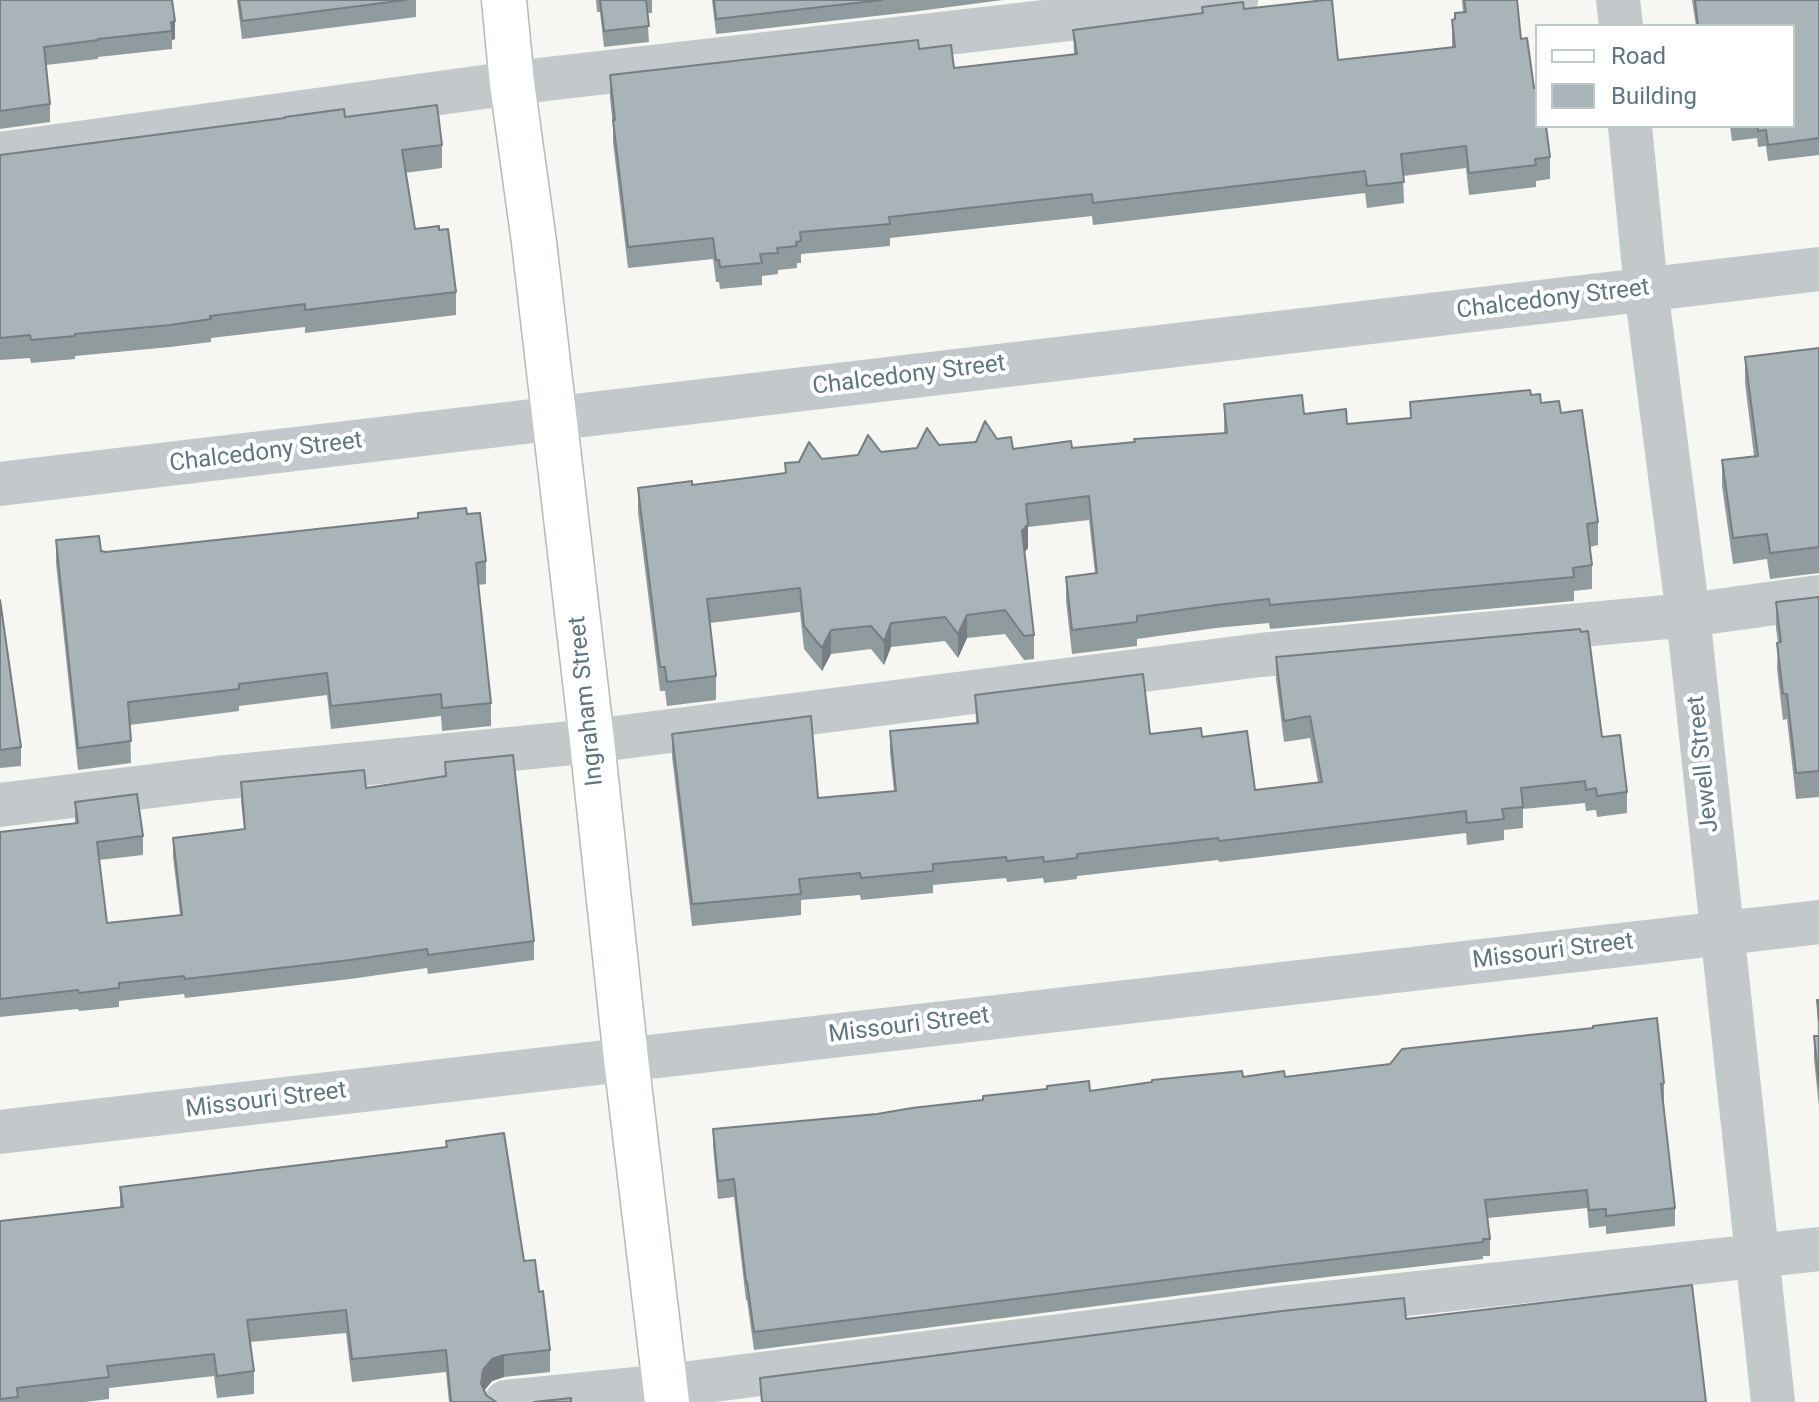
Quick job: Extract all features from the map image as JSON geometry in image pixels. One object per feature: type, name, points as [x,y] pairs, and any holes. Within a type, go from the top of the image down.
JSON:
[{"type":"main road","name":"Ingraham Street","points":[[504,0],[667,1394]]},
{"type":"street","points":[[0,154],[512,83],[1236,0]]},
{"type":"street","points":[[1618,0],[1621,24]]},
{"type":"street","name":"Jewell Street","points":[[1630,128],[1646,289],[1688,615],[1773,1402]]},
{"type":"street","name":"Chalcedony Street","points":[[0,484],[1819,269]]},
{"type":"street","points":[[0,805],[217,778],[592,741],[1260,655],[1688,615],[1819,597]]},
{"type":"street","name":"Missouri Street","points":[[0,1132],[1819,922]]},
{"type":"street","points":[[506,1402],[667,1394],[1279,1308],[1819,1249]]},
{"type":"building","points":[[0,0],[172,0],[175,21],[171,22],[172,31],[44,47],[50,104],[0,111]]},
{"type":"building","points":[[239,0],[406,0],[242,21]]},
{"type":"building","points":[[600,0],[646,0],[649,26],[604,31]]},
{"type":"building","points":[[714,0],[882,0],[716,19]]},
{"type":"building","points":[[1332,0],[1338,60],[1455,47],[1452,20],[1455,13],[1466,12],[1464,0],[1517,0],[1521,39],[1527,38],[1535,88],[1535,128],[1546,128],[1550,157],[1535,159],[1536,165],[1469,173],[1466,146],[1401,154],[1404,182],[1367,186],[1365,171],[1093,203],[1092,194],[889,217],[890,224],[800,232],[801,241],[796,242],[797,246],[777,248],[778,253],[760,254],[762,263],[720,267],[713,238],[628,247],[610,75],[918,40],[919,49],[951,45],[954,68],[1077,54],[1073,30],[1203,13],[1202,7],[1243,2],[1244,9]]},
{"type":"building","points":[[1695,0],[1819,0],[1819,138],[1768,145],[1766,130],[1758,131],[1757,128],[1795,128],[1795,24],[1698,24]]},
{"type":"building","points":[[437,105],[442,145],[402,150],[415,229],[439,226],[439,230],[448,229],[456,292],[305,310],[305,304],[75,336],[31,340],[30,335],[0,338],[0,155],[344,109],[345,117]]},
{"type":"building","points":[[1819,348],[1819,547],[1770,553],[1767,534],[1733,538],[1722,460],[1758,456],[1745,357]]},
{"type":"building","points":[[1530,390],[1531,395],[1540,394],[1541,403],[1559,401],[1561,413],[1582,410],[1598,522],[1587,524],[1592,565],[1573,568],[1574,577],[1270,605],[1269,599],[1137,616],[1137,622],[1072,630],[1066,577],[1097,573],[1089,496],[1026,504],[1028,524],[1022,531],[1034,635],[1024,636],[1005,610],[967,615],[958,634],[945,617],[891,623],[884,641],[871,626],[831,630],[822,648],[804,626],[800,588],[707,599],[716,676],[667,682],[665,667],[660,667],[638,488],[692,481],[692,485],[786,473],[785,463],[799,462],[809,442],[822,459],[858,455],[868,435],[881,452],[917,448],[927,428],[939,445],[976,442],[985,421],[997,439],[1011,437],[1013,449],[1071,441],[1072,448],[1135,442],[1134,439],[1227,433],[1224,404],[1302,395],[1304,414],[1346,409],[1347,424],[1411,418],[1410,402]]},
{"type":"building","points":[[466,508],[467,514],[480,513],[486,561],[476,563],[491,703],[442,708],[441,694],[331,706],[327,673],[239,684],[239,689],[128,702],[131,741],[78,748],[56,540],[99,536],[101,551],[106,552],[418,518],[418,513]]},
{"type":"building","points":[[1819,597],[1819,771],[1796,773],[1787,694],[1783,694],[1777,643],[1781,642],[1776,602]]},
{"type":"building","points":[[0,600],[21,747],[0,750]]},
{"type":"building","points":[[1580,629],[1581,632],[1588,631],[1602,737],[1620,735],[1627,792],[1597,796],[1596,788],[1586,790],[1585,781],[1521,788],[1523,807],[1502,809],[1504,819],[1467,823],[1466,811],[1219,841],[1218,838],[1077,854],[1077,858],[1044,862],[1043,857],[1007,861],[1006,857],[933,864],[933,871],[861,878],[860,873],[799,879],[801,894],[692,904],[672,734],[811,716],[818,798],[896,791],[890,731],[978,723],[975,695],[1143,674],[1150,734],[1201,728],[1202,737],[1247,731],[1255,790],[1322,782],[1310,716],[1284,721],[1276,657]]},
{"type":"building","points":[[513,755],[534,941],[428,955],[427,949],[185,979],[184,976],[119,983],[119,988],[79,993],[78,990],[0,999],[0,832],[78,823],[75,802],[137,794],[143,836],[97,842],[107,923],[182,915],[173,838],[245,829],[241,782],[364,770],[366,788],[446,776],[445,762]]},
{"type":"building","points":[[1657,1018],[1675,1208],[1606,1216],[1606,1209],[1589,1210],[1587,1190],[1485,1200],[1490,1239],[1483,1239],[1483,1242],[754,1332],[734,1179],[718,1181],[713,1129],[877,1114],[983,1100],[983,1096],[1089,1081],[1090,1091],[1152,1080],[1242,1071],[1243,1077],[1284,1071],[1285,1077],[1390,1064],[1402,1049]]},
{"type":"building","points":[[1814,1036],[1819,1036],[1819,1085]]},
{"type":"building","points":[[504,1133],[524,1261],[535,1260],[539,1292],[543,1291],[550,1350],[492,1359],[483,1370],[481,1383],[486,1395],[496,1402],[451,1402],[446,1350],[352,1359],[346,1310],[247,1320],[254,1371],[217,1376],[214,1354],[107,1366],[109,1377],[17,1388],[18,1397],[0,1399],[0,1221],[123,1207],[120,1187],[447,1147],[446,1141]]},
{"type":"building","points":[[1692,1285],[1706,1402],[762,1402],[760,1378],[1282,1311],[1404,1298],[1406,1319]]},
{"type":"building","points":[[571,1398],[571,1402],[534,1402]]}]
